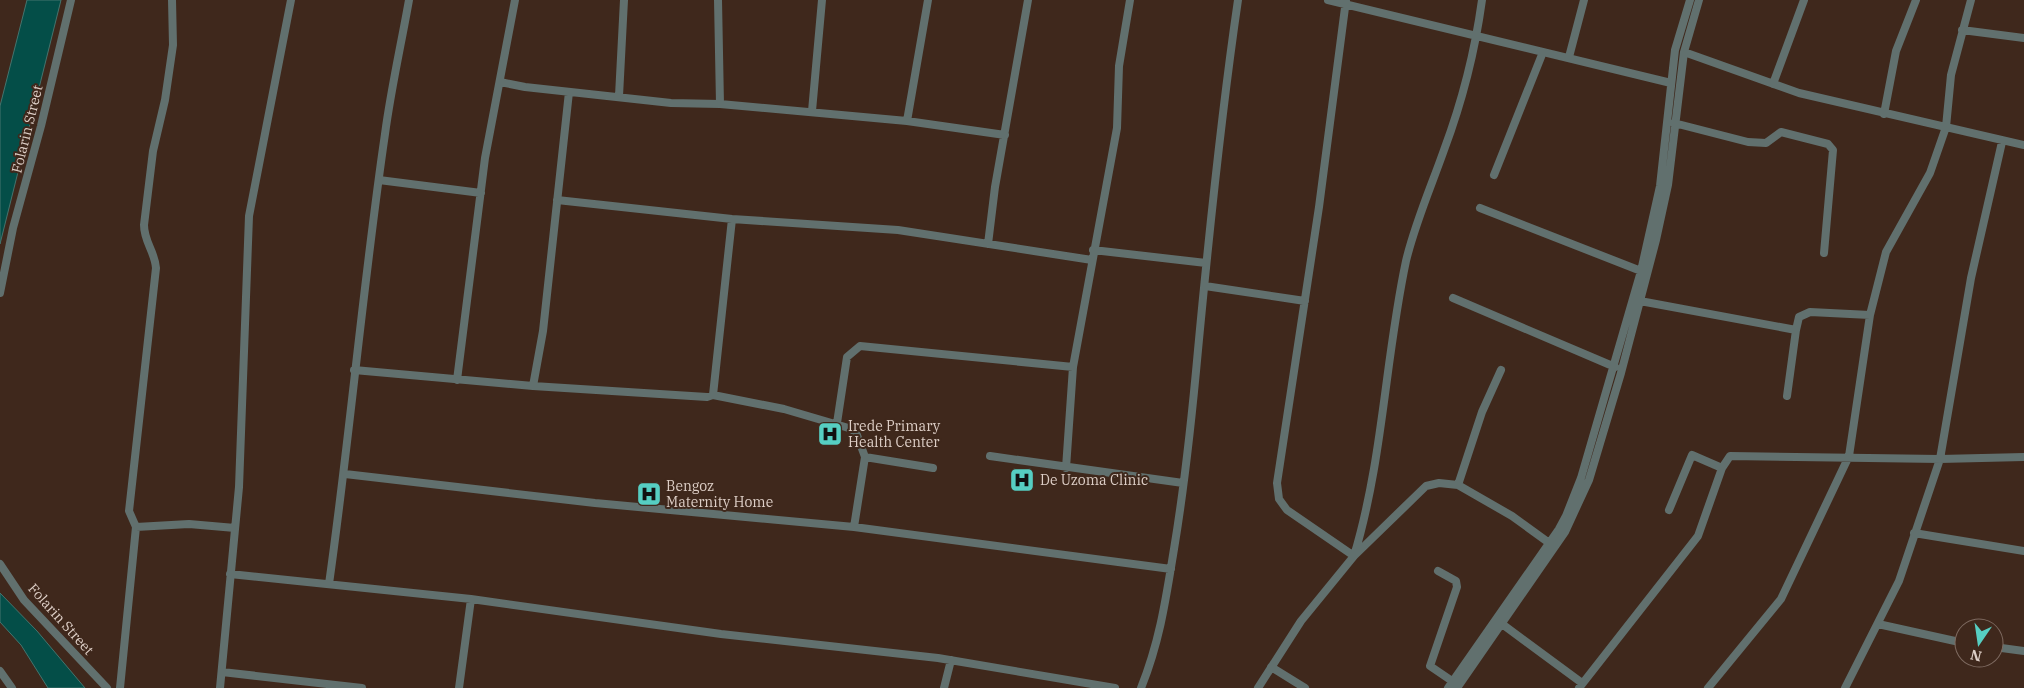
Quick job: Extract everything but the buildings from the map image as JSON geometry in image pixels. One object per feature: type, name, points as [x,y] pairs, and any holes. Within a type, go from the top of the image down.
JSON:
[{"type":"street","name":"Folarin Street","points":[[0,292],[13,228],[41,126],[71,0]]},
{"type":"street","points":[[120,688],[136,527],[129,511],[156,268],[156,258],[144,237],[144,225],[153,151],[165,100],[173,45],[172,0]]},
{"type":"street","points":[[220,688],[239,487],[249,216],[291,0]]},
{"type":"street","points":[[329,584],[345,474],[354,370],[379,180],[409,0]]},
{"type":"street","points":[[457,380],[485,158],[515,0]]},
{"type":"street","points":[[619,96],[624,0]]},
{"type":"street","points":[[718,0],[720,104]]},
{"type":"street","points":[[812,112],[822,0]]},
{"type":"street","points":[[907,121],[928,0]]},
{"type":"street","points":[[988,244],[1028,0]]},
{"type":"street","points":[[1066,468],[1073,367],[1093,250],[1117,128],[1119,66],[1130,0]]},
{"type":"street","points":[[1141,688],[1149,668],[1168,599],[1184,483],[1206,263],[1218,175],[1223,103],[1238,0]]},
{"type":"street","points":[[1328,0],[1346,2],[1671,83]]},
{"type":"street","points":[[1354,556],[1368,509],[1406,261],[1423,205],[1445,149],[1477,35],[1482,0]]},
{"type":"street","points":[[1569,57],[1584,0]]},
{"type":"street","points":[[1552,544],[1566,516],[1581,478],[1641,271],[1660,186],[1675,50],[1690,0]]},
{"type":"street","points":[[1438,571],[1456,581],[1457,587],[1430,666],[1454,686],[1500,622],[1552,544],[1572,520],[1589,480],[1622,373],[1668,186],[1674,123],[1684,52],[1699,0]]},
{"type":"street","points":[[1773,84],[1804,0]]},
{"type":"street","points":[[1884,114],[1896,51],[1916,0]]},
{"type":"street","points":[[1708,688],[1781,599],[1849,456],[1870,315],[1886,252],[1930,173],[1946,127],[1951,75],[1970,0]]},
{"type":"street","points":[[1346,2],[1305,301],[1277,483],[1279,499],[1287,510],[1354,556]]},
{"type":"street","points":[[1962,30],[2024,38]]},
{"type":"street","points":[[1494,175],[1543,52]]},
{"type":"street","points":[[1684,52],[1798,93],[1946,127],[2002,142],[2024,145]]},
{"type":"street","points":[[500,82],[569,92],[671,103],[720,104],[907,121],[1005,135]]},
{"type":"street","points":[[533,386],[543,331],[569,92]]},
{"type":"street","points":[[1674,123],[1748,142],[1766,143],[1781,132],[1828,144],[1833,150],[1824,253]]},
{"type":"street","points":[[1845,688],[1899,581],[1940,459],[1972,278],[2002,142]]},
{"type":"street","points":[[379,180],[481,193]]},
{"type":"street","points":[[557,200],[732,219],[898,230],[1092,260]]},
{"type":"street","points":[[1480,208],[1641,271]]},
{"type":"street","points":[[713,395],[732,219]]},
{"type":"street","points":[[1093,250],[1206,263]]},
{"type":"street","points":[[1205,286],[1305,301]]},
{"type":"street","points":[[1453,298],[1614,367]]},
{"type":"street","points":[[1640,301],[1796,330]]},
{"type":"street","points":[[1787,396],[1796,330],[1800,317],[1810,312],[1870,315]]},
{"type":"street","points":[[837,423],[845,362],[851,352],[860,346],[1073,367]]},
{"type":"street","points":[[354,370],[533,386],[707,397],[713,395],[837,423],[852,429],[857,436],[865,457],[854,527]]},
{"type":"street","points":[[1458,485],[1482,412],[1501,370]]},
{"type":"street","points":[[1669,510],[1692,454],[1722,468]]},
{"type":"street","points":[[990,456],[1184,483]]},
{"type":"street","points":[[1500,622],[1581,686],[1698,536],[1722,468],[1730,456],[1849,456],[1940,459],[2024,457]]},
{"type":"street","points":[[865,457],[933,468]]},
{"type":"street","points":[[345,474],[595,503],[854,527],[1171,569]]},
{"type":"street","points":[[1258,688],[1301,621],[1354,556],[1426,486],[1439,484],[1458,485],[1512,516],[1552,544]]},
{"type":"street","points":[[136,527],[189,524],[235,528]]},
{"type":"street","points":[[1914,533],[2024,551]]},
{"type":"street","name":"Folarin Street","points":[[0,564],[24,600],[106,688]]},
{"type":"street","points":[[230,574],[470,599],[721,634],[861,648],[951,660],[1115,688]]},
{"type":"street","points":[[459,688],[470,599]]},
{"type":"street","points":[[1878,624],[1954,642]]},
{"type":"street","points":[[2004,648],[2024,651]]},
{"type":"street","points":[[944,688],[951,660]]},
{"type":"street","points":[[1271,667],[1305,688]]},
{"type":"street","points":[[0,671],[7,683]]},
{"type":"street","points":[[222,672],[362,688]]},
{"type":"water","points":[[27,0],[61,0],[0,244],[0,106]]},
{"type":"water","points":[[0,593],[37,631],[85,688],[48,688],[21,645],[0,622]]},
{"type":"place","name":"Irede Primary Health Center","points":[[830,434]]},
{"type":"place","name":"De Uzoma Clinic","points":[[1022,480]]},
{"type":"place","name":"Bengoz Maternity Home","points":[[649,494]]}]
